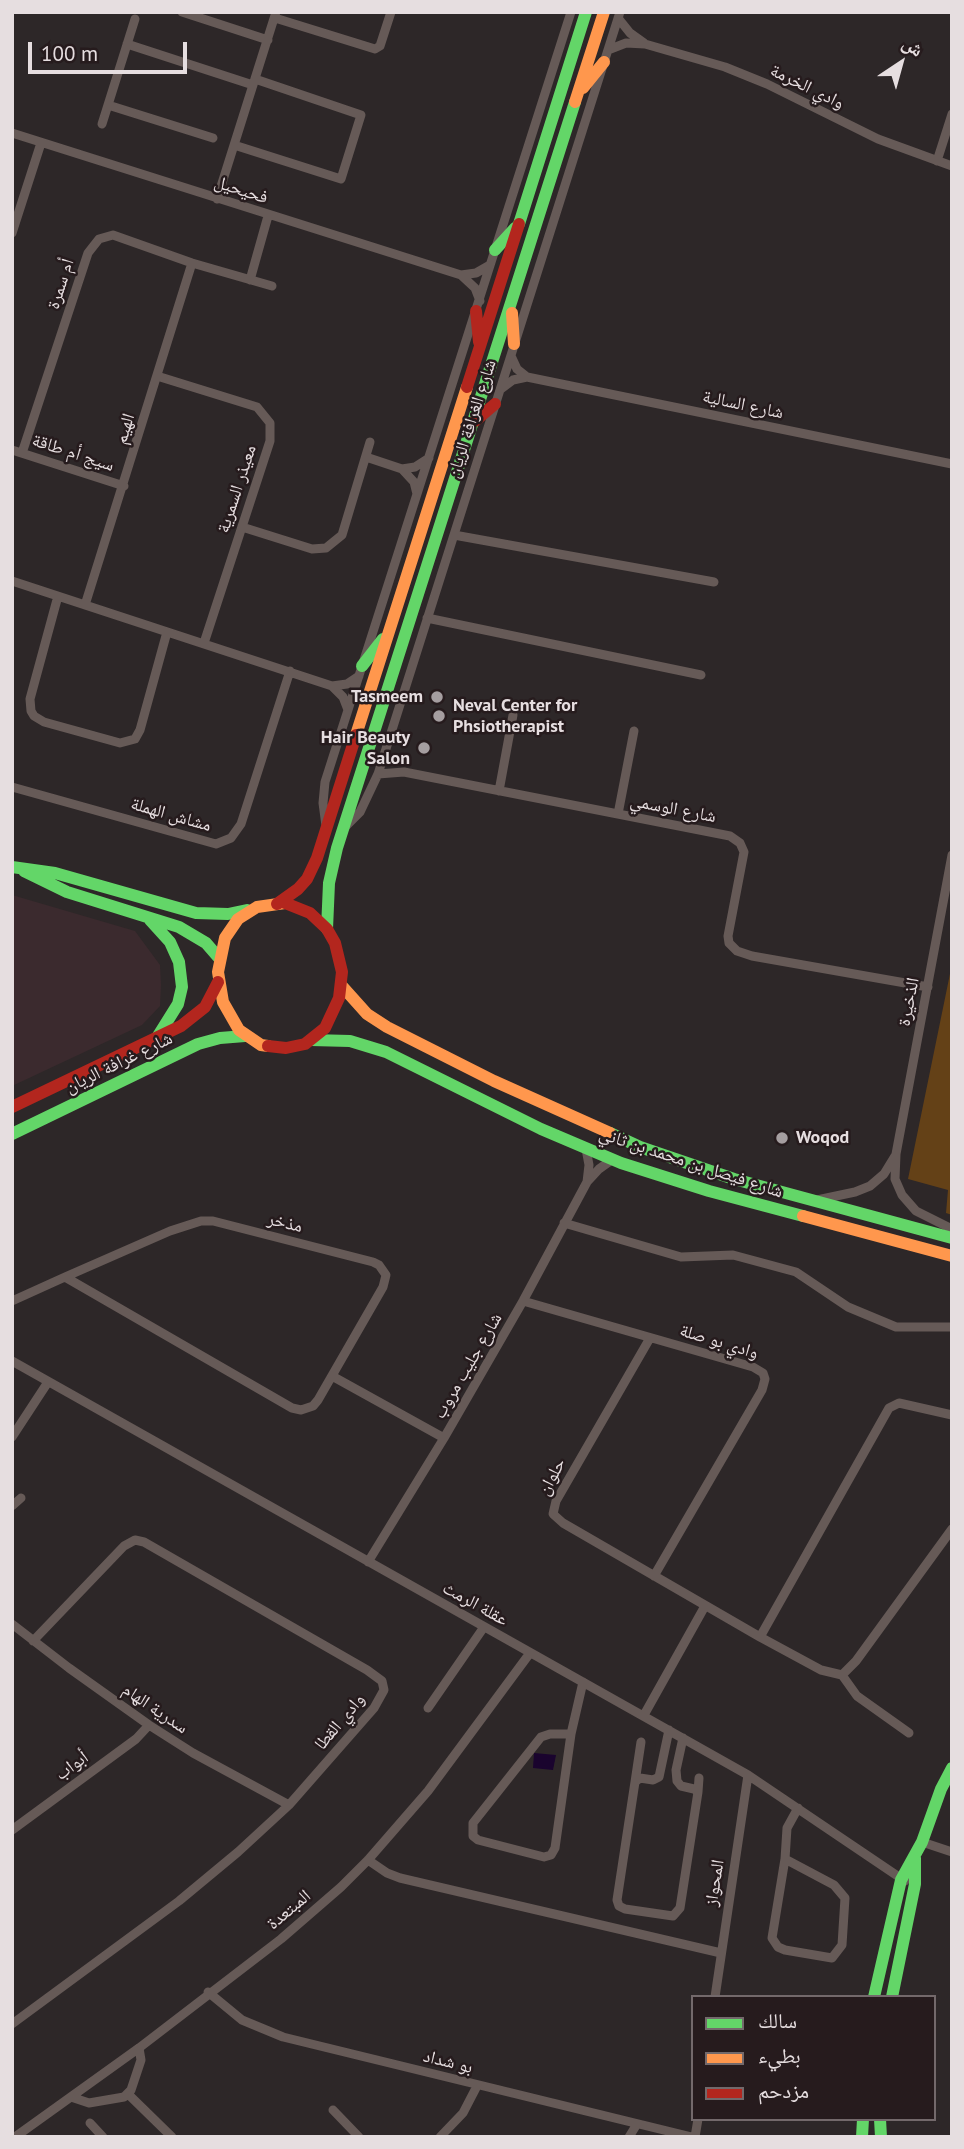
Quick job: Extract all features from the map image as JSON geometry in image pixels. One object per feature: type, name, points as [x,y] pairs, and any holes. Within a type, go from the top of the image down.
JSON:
[{"type":"main road","name":"شارع الغرافة الريان","points":[[277,904],[307,879],[317,858],[586,12]]},
{"type":"main road","name":"شارع الغرافة الريان","points":[[327,929],[328,883],[344,828],[604,12]]},
{"type":"main road","points":[[579,94],[606,56]]},
{"type":"main road","points":[[495,250],[520,222]]},
{"type":"main road","points":[[478,306],[480,348]]},
{"type":"main road","points":[[511,306],[512,350]]},
{"type":"main road","points":[[474,422],[495,404]]},
{"type":"main road","points":[[360,671],[388,634]]},
{"type":"main road","points":[[17,868],[54,873],[196,913],[228,914],[277,904],[304,909],[327,929],[335,943],[340,961],[341,985],[336,1008],[330,1020],[311,1040],[286,1048],[261,1045],[245,1036],[226,1012],[218,982],[219,958],[232,926],[254,909]]},
{"type":"main road","points":[[17,868],[51,886],[190,932],[206,943],[219,958]]},
{"type":"main road","points":[[76,895],[81,880]]},
{"type":"main road","points":[[147,917],[170,942],[181,973],[182,987],[178,1004],[156,1038]]},
{"type":"main road","name":"شارع غرافة الريان","points":[[12,1107],[181,1026],[202,1012],[218,982]]},
{"type":"main road","name":"شارع فيصل بن محمد بن ثاني","points":[[341,985],[367,1014],[387,1027],[640,1147],[734,1180],[952,1238]]},
{"type":"main road","name":"شارع غرافة الريان","points":[[12,1134],[198,1044],[220,1038],[245,1036]]},
{"type":"main road","name":"شارع فيصل بن محمد بن ثاني","points":[[311,1040],[350,1041],[366,1045],[613,1160],[709,1191],[952,1256]]},
{"type":"main road","points":[[874,1995],[901,1880],[922,1842],[941,1788],[952,1768]]},
{"type":"main road","points":[[892,1995],[915,1884],[915,1854]]},
{"type":"street","points":[[181,12],[268,40]]},
{"type":"street","points":[[217,199],[275,15],[375,49],[380,46],[391,12]]},
{"type":"street","name":"شارع الغرافة الريان","points":[[326,826],[324,789],[571,12]]},
{"type":"street","name":"شارع الغرافة الريان","points":[[344,828],[360,812],[377,774],[619,15]]},
{"type":"street","name":"وادي الخرمة","points":[[619,15],[629,33],[645,44]]},
{"type":"street","points":[[102,124],[135,19]]},
{"type":"street","name":"وادي الخرمة","points":[[606,56],[626,43],[645,44],[746,75],[788,93],[856,129],[952,166]]},
{"type":"street","points":[[127,44],[361,114],[341,179],[234,145]]},
{"type":"street","points":[[108,105],[214,138]]},
{"type":"street","points":[[937,161],[952,114]]},
{"type":"street","name":"فحيحيل","points":[[12,134],[461,275]]},
{"type":"street","points":[[12,233],[41,143]]},
{"type":"street","points":[[250,280],[268,216]]},
{"type":"street","name":"أم سمرة","points":[[17,452],[88,253],[99,239],[113,235],[272,286]]},
{"type":"street","name":"الهيم","points":[[85,605],[192,262]]},
{"type":"street","points":[[461,275],[477,273],[490,265]]},
{"type":"street","points":[[461,275],[475,288],[478,306]]},
{"type":"street","points":[[512,350],[517,369],[527,377]]},
{"type":"street","name":"معيذر السمرية","points":[[158,376],[257,407],[270,423],[270,441],[204,643]]},
{"type":"street","points":[[500,390],[513,380],[527,377]]},
{"type":"street","name":"شارع السالية","points":[[527,377],[952,464]]},
{"type":"street","points":[[242,527],[312,549],[326,548],[342,535],[370,442]]},
{"type":"street","name":"سيج أم طاقة","points":[[17,452],[124,486]]},
{"type":"street","points":[[366,457],[402,469],[415,467],[429,458]]},
{"type":"street","points":[[402,469],[414,482],[418,494]]},
{"type":"street","points":[[454,535],[714,582]]},
{"type":"street","points":[[12,581],[332,686],[343,696],[348,712]]},
{"type":"street","points":[[58,596],[30,699],[34,716],[44,722],[120,743],[135,739],[140,730],[167,632]]},
{"type":"street","points":[[427,618],[701,675]]},
{"type":"street","name":"مشاش الهملة","points":[[12,787],[216,844],[231,838],[241,824],[290,671]]},
{"type":"street","points":[[332,686],[347,684],[360,671]]},
{"type":"street","points":[[499,791],[513,715]]},
{"type":"street","points":[[618,814],[634,731]]},
{"type":"street","name":"شارع الوسمي","points":[[377,774],[404,772],[730,836],[740,843],[744,852],[729,936],[730,943],[737,951],[752,956],[928,987]]},
{"type":"street","name":"الذخيرة","points":[[952,855],[896,1154],[895,1179],[902,1195],[916,1211],[952,1229]]},
{"type":"street","points":[[586,1149],[589,1165],[587,1182]]},
{"type":"street","name":"الذخيرة","points":[[813,1201],[855,1192],[870,1185],[884,1174],[896,1154]]},
{"type":"street","name":"شارع جليب مروب","points":[[368,1562],[523,1301],[587,1182],[599,1169],[613,1160]]},
{"type":"street","name":"مذخر","points":[[12,1301],[65,1277],[170,1231],[201,1221],[213,1221],[373,1262],[384,1269],[386,1281],[313,1406],[302,1410],[292,1408],[65,1277]]},
{"type":"street","points":[[564,1223],[681,1257],[733,1255],[796,1272],[848,1307],[895,1327],[952,1327]]},
{"type":"street","name":"وادي بو صلة","points":[[523,1301],[753,1367],[759,1369],[765,1379],[762,1390],[654,1576]]},
{"type":"street","name":"حلوان","points":[[650,1338],[553,1507],[557,1520],[760,1637],[821,1670],[832,1675],[842,1675]]},
{"type":"street","name":"عقلة الرمث","points":[[12,1361],[748,1775],[901,1880],[915,1884]]},
{"type":"street","points":[[332,1376],[444,1438]]},
{"type":"street","points":[[12,1437],[48,1382]]},
{"type":"street","points":[[760,1637],[889,1408],[899,1403],[952,1415]]},
{"type":"street","points":[[12,1506],[21,1498]]},
{"type":"street","points":[[909,1733],[857,1696],[847,1686],[842,1675],[856,1661],[952,1529]]},
{"type":"street","name":"وادي القطا","points":[[12,2024],[179,1900],[289,1805],[378,1702],[384,1685],[374,1674],[144,1542],[135,1540],[124,1546],[33,1641]]},
{"type":"street","points":[[644,1715],[705,1606]]},
{"type":"street","name":"سدرية الهام","points":[[12,1624],[149,1726],[289,1805]]},
{"type":"street","points":[[429,1708],[484,1627]]},
{"type":"street","name":"المبتعدة","points":[[15,2137],[139,2048],[298,1924],[368,1860],[428,1791],[530,1653]]},
{"type":"street","points":[[571,1734],[541,1737],[473,1824],[473,1836],[478,1840],[544,1857],[551,1856],[555,1849],[571,1734],[583,1682]]},
{"type":"street","name":"أبواب","points":[[12,1830],[130,1744],[149,1726]]},
{"type":"street","points":[[635,1782],[640,1778],[653,1780],[659,1777],[669,1730]]},
{"type":"street","points":[[683,1738],[676,1770],[677,1781],[681,1786],[698,1792]]},
{"type":"street","points":[[641,1742],[617,1899],[619,1906],[673,1916],[681,1908],[699,1778]]},
{"type":"street","name":"المحواز","points":[[715,1995],[748,1775]]},
{"type":"street","points":[[785,1859],[834,1885],[845,1898],[842,1945],[832,1958],[785,1950],[778,1947],[772,1938],[785,1859],[787,1828],[798,1808]]},
{"type":"street","points":[[922,1842],[952,1852]]},
{"type":"street","points":[[368,1860],[400,1878],[721,1953]]},
{"type":"street","name":"بو شداد","points":[[208,1992],[242,2020],[283,2037],[694,2137]]},
{"type":"street","points":[[71,2097],[89,2103],[118,2099],[128,2094],[141,2060],[139,2048]]},
{"type":"street","points":[[440,2137],[463,2113],[477,2086]]},
{"type":"street","points":[[128,2094],[172,2137]]},
{"type":"street","points":[[333,2110],[355,2135]]},
{"type":"street","points":[[90,2123],[103,2137]]},
{"type":"street","points":[[629,2137],[637,2124]]},
{"type":"shaded area","points":[[12,895],[135,931],[160,965],[161,985],[160,1006],[142,1025],[12,1086]]},
{"type":"shaded area","points":[[952,964],[952,1215],[946,1213],[948,1190],[908,1179]]},
{"type":"shaded area","points":[[534,1753],[556,1755],[553,1770],[533,1768]]},
{"type":"traffic: fast","points":[[519,224],[586,12]]},
{"type":"traffic: fast","points":[[327,929],[329,883],[337,848],[575,102]]},
{"type":"traffic: fast","points":[[495,250],[515,228]]},
{"type":"traffic: fast","points":[[362,666],[383,639]]},
{"type":"traffic: fast","points":[[12,867],[55,873],[196,913],[228,914],[247,910]]},
{"type":"traffic: fast","points":[[24,871],[67,892],[179,927],[206,943],[219,958]]},
{"type":"traffic: fast","points":[[150,920],[170,942],[179,962],[182,987],[178,1004],[158,1036]]},
{"type":"traffic: fast","points":[[12,1134],[198,1044],[220,1038],[245,1036]]},
{"type":"traffic: fast","points":[[311,1040],[350,1041],[386,1052],[541,1129],[621,1163],[709,1191],[803,1216]]},
{"type":"traffic: fast","points":[[610,1133],[640,1147],[734,1179],[952,1238]]},
{"type":"traffic: fast","points":[[874,1995],[901,1880],[922,1842],[941,1789],[952,1768]]},
{"type":"traffic: fast","points":[[892,1995],[915,1884],[915,1858]]},
{"type":"traffic: fast","points":[[862,2137],[863,2121]]},
{"type":"traffic: fast","points":[[880,2121],[881,2137]]},
{"type":"traffic: slow","points":[[575,102],[604,12]]},
{"type":"traffic: slow","points":[[583,88],[604,62]]},
{"type":"traffic: slow","points":[[512,313],[514,344]]},
{"type":"traffic: slow","points":[[356,735],[467,387]]},
{"type":"traffic: slow","points":[[268,1046],[261,1045],[239,1030],[223,1002],[218,972],[225,938],[238,919],[257,907],[285,903]]},
{"type":"traffic: slow","points":[[341,985],[367,1014],[387,1027],[494,1081],[610,1133]]},
{"type":"traffic: slow","points":[[803,1216],[952,1256]]},
{"type":"traffic: jam","points":[[467,387],[519,224]]},
{"type":"traffic: jam","points":[[476,311],[479,342]]},
{"type":"traffic: jam","points":[[475,421],[495,404]]},
{"type":"traffic: jam","points":[[277,904],[307,879],[317,858],[356,735]]},
{"type":"traffic: jam","points":[[268,1046],[286,1048],[305,1044],[325,1028],[339,998],[342,972],[335,943],[327,929],[310,913],[285,903]]},
{"type":"traffic: jam","points":[[12,1107],[181,1026],[205,1007],[218,982]]},
{"type":"place","name":"Tasmeem","points":[[437,697]]},
{"type":"place","name":"Neval Center for Phsiotherapist","points":[[439,716]]},
{"type":"place","name":"Hair Beauty Salon","points":[[424,748]]},
{"type":"place","name":"Woqod","points":[[782,1138]]}]
